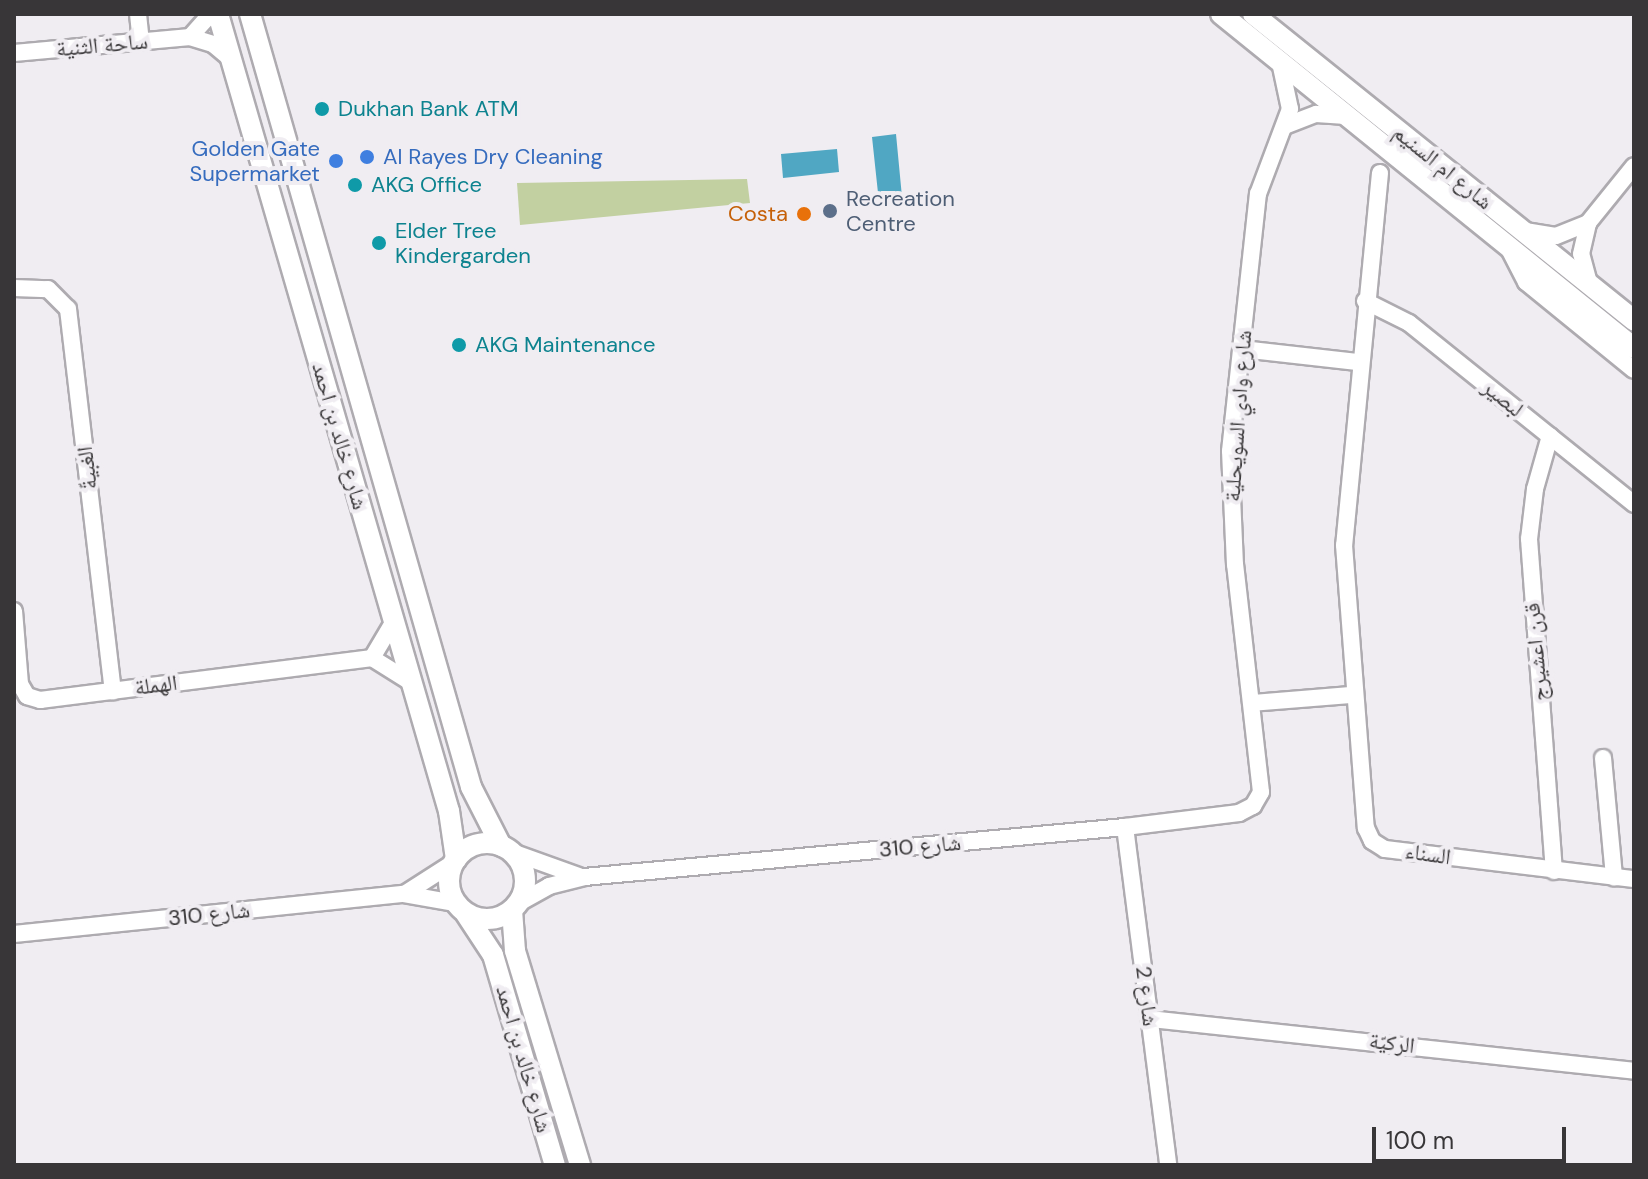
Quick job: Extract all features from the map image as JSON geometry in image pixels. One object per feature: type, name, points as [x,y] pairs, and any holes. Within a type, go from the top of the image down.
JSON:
[{"type":"main road","name":"شارع خالد بن احمد","points":[[218,14],[413,683],[453,826],[455,861]]},
{"type":"main road","name":"شارع خالد بن احمد","points":[[250,14],[465,769],[507,849]]},
{"type":"main road","name":"شارع ام السنيم","points":[[1221,14],[1634,348]]},
{"type":"main road","name":"شارع ام السنيم","points":[[1253,14],[1634,320]]},
{"type":"main road","points":[[481,843],[507,849],[525,883],[515,907],[485,920],[461,908],[449,883],[455,861],[481,843]]},
{"type":"main road","name":"شارع خالد بن احمد","points":[[515,907],[515,951],[580,1165]]},
{"type":"main road","name":"شارع خالد بن احمد","points":[[461,908],[493,955],[555,1165]]},
{"type":"street","points":[[138,14],[141,41]]},
{"type":"street","points":[[211,14],[190,37],[213,44],[231,59]]},
{"type":"street","name":"ساحة الثنية","points":[[14,53],[190,37]]},
{"type":"street","name":"شارع وادي السويحلية","points":[[1253,806],[1261,792],[1230,501],[1258,194],[1268,158],[1287,125],[1290,93],[1280,62]]},
{"type":"street","points":[[1287,125],[1316,114],[1348,116]]},
{"type":"street","points":[[1589,283],[1581,254],[1588,223],[1634,166]]},
{"type":"street","name":"السناء","points":[[1380,173],[1357,362],[1344,545],[1352,695],[1366,828],[1372,841],[1385,849],[1634,879]]},
{"type":"street","points":[[1523,231],[1556,236],[1588,223]]},
{"type":"street","name":"شارع ام السنيم","points":[[1507,245],[1526,282],[1634,370]]},
{"type":"street","name":"الغبيةّ","points":[[14,288],[48,289],[68,309],[113,691]]},
{"type":"street","name":"لبصير","points":[[1365,301],[1409,323],[1634,504]]},
{"type":"street","points":[[1242,349],[1357,362]]},
{"type":"street","name":"قرن اعشيرج","points":[[1550,436],[1535,489],[1529,539],[1554,871]]},
{"type":"street","name":"الهملة","points":[[14,611],[20,684],[27,696],[40,700],[372,658]]},
{"type":"street","points":[[394,621],[372,658],[413,683]]},
{"type":"street","points":[[1252,703],[1352,695]]},
{"type":"street","points":[[1603,758],[1614,877]]},
{"type":"street","name":"شارع 310","points":[[515,907],[549,886],[584,877],[1125,827],[1239,813],[1253,806]]},
{"type":"street","name":"شارع 2","points":[[1125,827],[1168,1165]]},
{"type":"street","name":"شارع 310","points":[[507,849],[584,877]]},
{"type":"street","name":"شارع 310","points":[[404,894],[455,861]]},
{"type":"street","name":"شارع 310","points":[[14,934],[404,894],[461,908]]},
{"type":"street","name":"الركيّة","points":[[1150,1019],[1634,1071]]},
{"type":"green space","points":[[747,179],[750,203],[520,225],[517,183]]},
{"type":"water","points":[[896,134],[902,197],[884,199],[883,193],[878,193],[872,137]]},
{"type":"water","points":[[837,149],[839,172],[783,178],[781,154]]},
{"type":"place","name":"Dukhan Bank ATM","points":[[322,109]]},
{"type":"place","name":"Al Rayes Dry Cleaning","points":[[367,157]]},
{"type":"place","name":"Golden Gate Supermarket","points":[[336,161]]},
{"type":"place","name":"AKG Office","points":[[355,185]]},
{"type":"place","name":"Recreation Centre","points":[[830,211]]},
{"type":"place","name":"Costa","points":[[804,214]]},
{"type":"place","name":"Elder Tree Kindergarden","points":[[379,243]]},
{"type":"place","name":"AKG Maintenance","points":[[459,345]]}]
